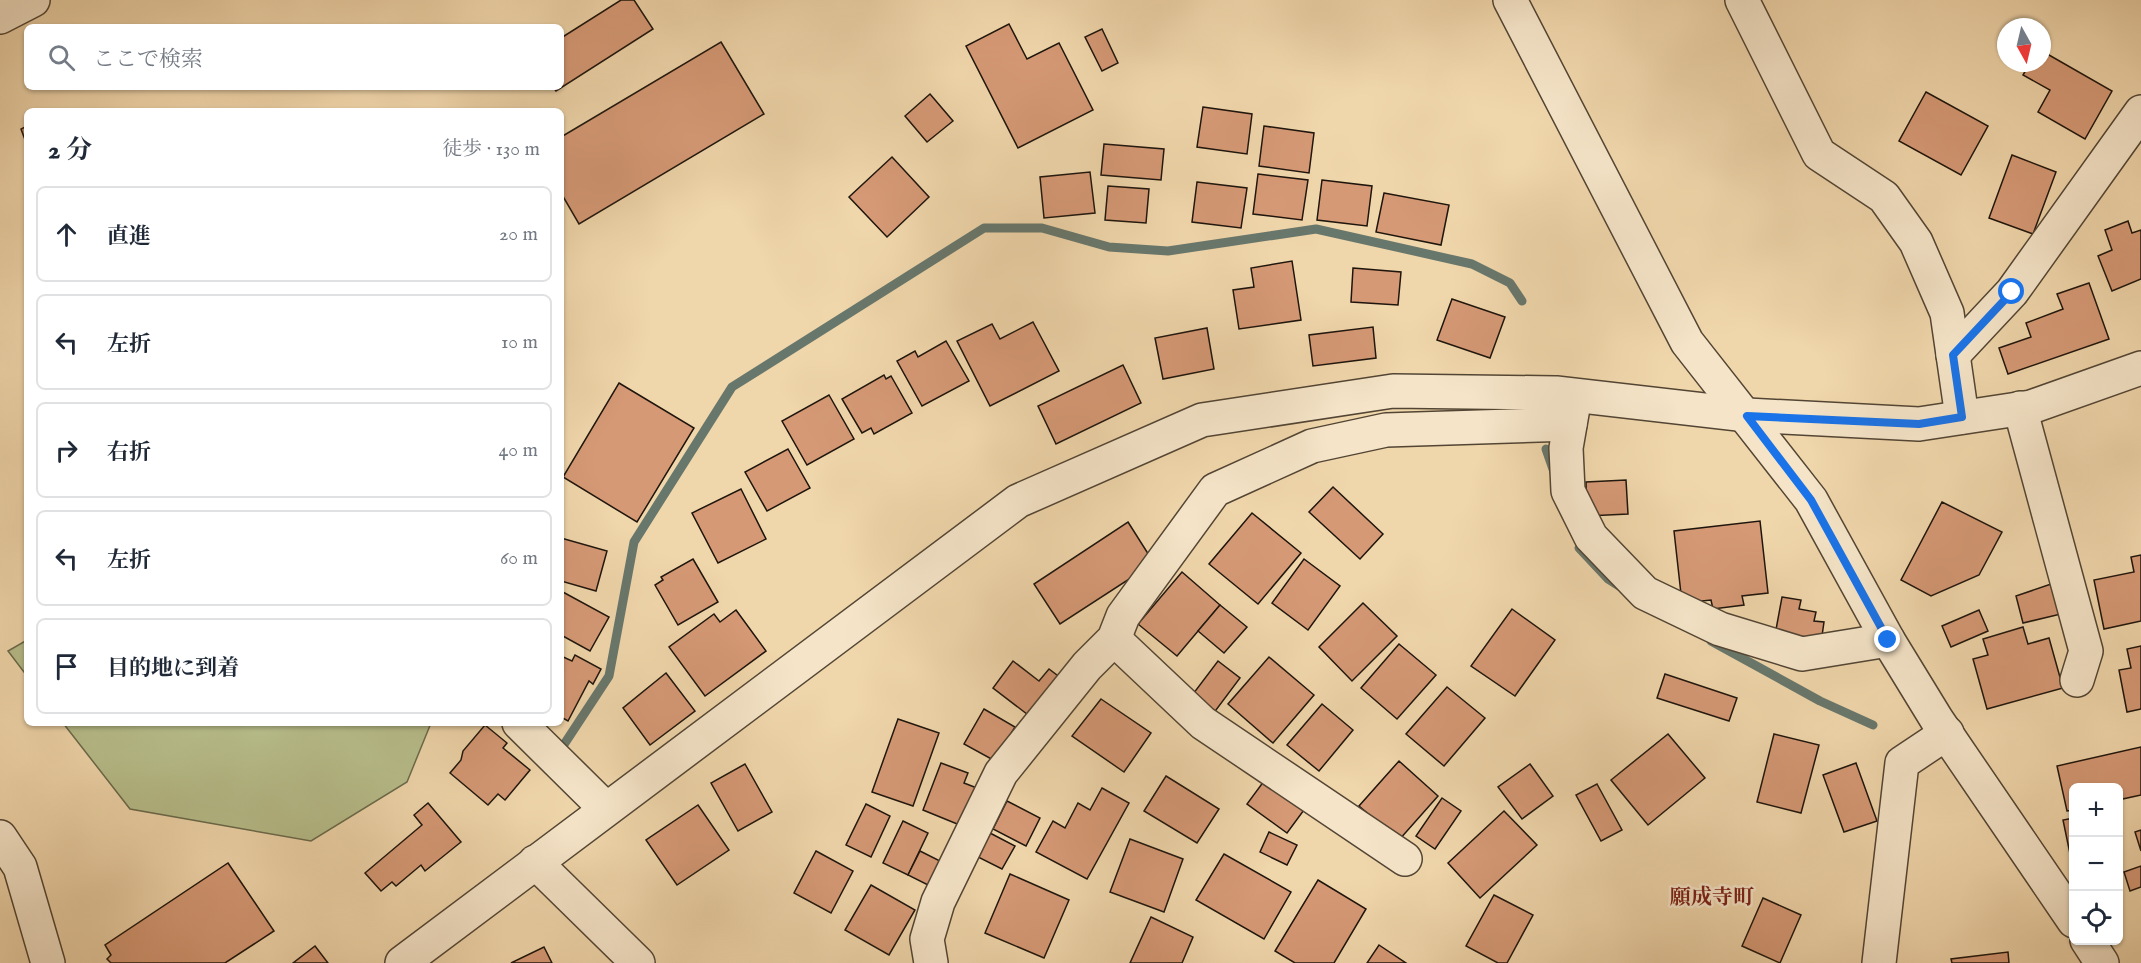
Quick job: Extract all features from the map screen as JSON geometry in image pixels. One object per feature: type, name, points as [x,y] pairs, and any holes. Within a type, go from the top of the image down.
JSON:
[{"type":"street","points":[[0,17],[33,0]]},
{"type":"street","points":[[1510,0],[1687,342],[1811,500],[1888,640],[1947,733],[2069,915]]},
{"type":"street","points":[[1742,0],[1819,154],[1884,197],[1916,242],[1947,313],[1962,417]]},
{"type":"street","points":[[1953,355],[2012,292],[2141,112]]},
{"type":"street","points":[[402,963],[1018,501],[1202,420],[1392,391],[1573,410],[1919,424],[2020,408],[2141,368]]},
{"type":"street","points":[[2020,408],[2086,651],[2077,680]]},
{"type":"street","points":[[931,963],[927,939],[938,902],[1001,773],[1087,666],[1114,639],[1123,616],[1215,490],[1312,446],[1386,430],[1573,410]]},
{"type":"street","points":[[1573,410],[1566,448],[1568,491],[1591,537],[1645,592],[1720,629],[1802,654],[1888,640]]},
{"type":"street","points":[[1114,639],[1203,723],[1406,859]]},
{"type":"street","points":[[522,726],[606,809]]},
{"type":"street","points":[[1880,963],[1902,763],[1947,733]]},
{"type":"street","points":[[0,837],[20,867],[48,963]]},
{"type":"street","points":[[535,862],[638,963]]},
{"type":"green space","points":[[24,642],[24,672],[8,651]]},
{"type":"green space","points":[[65,726],[430,726],[407,782],[311,841],[130,809]]},
{"type":"building","points":[[621,0],[634,0],[653,29],[564,86],[564,36]]},
{"type":"building","points":[[1009,24],[1027,59],[1059,43],[1093,110],[1018,148],[966,46]]},
{"type":"building","points":[[1102,29],[1118,63],[1102,71],[1085,37]]},
{"type":"building","points":[[721,42],[764,114],[579,224],[564,198],[564,135]]},
{"type":"building","points":[[2051,56],[2112,91],[2085,139],[2038,112],[2050,90],[2023,75],[2025,72],[2051,72]]},
{"type":"building","points":[[1926,92],[1988,126],[1961,175],[1899,141]]},
{"type":"building","points":[[930,94],[953,121],[927,142],[905,116]]},
{"type":"building","points":[[1203,107],[1252,114],[1247,154],[1197,147]]},
{"type":"building","points":[[1264,126],[1314,133],[1309,173],[1259,166]]},
{"type":"building","points":[[1104,144],[1164,149],[1161,180],[1101,175]]},
{"type":"building","points":[[2012,155],[2056,172],[2033,234],[1989,218]]},
{"type":"building","points":[[892,157],[929,197],[887,237],[849,197]]},
{"type":"building","points":[[1090,172],[1095,213],[1044,218],[1040,177]]},
{"type":"building","points":[[1258,174],[1308,180],[1302,220],[1253,214]]},
{"type":"building","points":[[1322,180],[1372,186],[1367,226],[1317,220]]},
{"type":"building","points":[[1197,182],[1247,188],[1241,228],[1192,222]]},
{"type":"building","points":[[1108,186],[1149,189],[1146,223],[1105,220]]},
{"type":"building","points":[[1384,193],[1449,205],[1441,245],[1376,232]]},
{"type":"building","points":[[2128,221],[2132,233],[2141,230],[2141,279],[2112,291],[2098,256],[2112,250],[2105,230]]},
{"type":"building","points":[[1292,261],[1301,320],[1239,329],[1233,290],[1254,287],[1251,268]]},
{"type":"building","points":[[1353,268],[1401,272],[1398,305],[1351,302]]},
{"type":"building","points":[[2089,283],[2109,339],[2008,374],[1999,348],[2031,337],[2026,323],[2063,309],[2057,294]]},
{"type":"building","points":[[1452,299],[1505,317],[1490,358],[1437,340]]},
{"type":"building","points":[[1033,322],[1059,371],[990,406],[957,341],[992,324],[1000,339]]},
{"type":"building","points":[[1373,327],[1376,358],[1313,366],[1309,335]]},
{"type":"building","points":[[1207,328],[1214,369],[1163,379],[1155,338]]},
{"type":"building","points":[[946,341],[969,381],[922,406],[897,361],[915,351],[918,357]]},
{"type":"building","points":[[1123,365],[1141,403],[1056,444],[1038,406]]},
{"type":"building","points":[[884,375],[886,379],[891,376],[912,413],[874,434],[871,428],[862,433],[842,399]]},
{"type":"building","points":[[619,383],[694,428],[637,522],[564,478]]},
{"type":"building","points":[[829,395],[854,439],[807,465],[782,421]]},
{"type":"building","points":[[788,449],[810,488],[767,511],[745,472]]},
{"type":"building","points":[[1626,480],[1628,514],[1587,516],[1586,482]]},
{"type":"building","points":[[1333,487],[1383,534],[1360,559],[1309,512]]},
{"type":"building","points":[[741,489],[766,539],[718,563],[692,513]]},
{"type":"building","points":[[1942,502],[2002,532],[1979,575],[1931,596],[1901,580]]},
{"type":"building","points":[[1252,513],[1301,553],[1258,604],[1209,564]]},
{"type":"building","points":[[1760,521],[1768,593],[1742,596],[1744,605],[1713,609],[1711,600],[1682,603],[1674,531]]},
{"type":"building","points":[[1128,522],[1154,563],[1060,624],[1034,584]]},
{"type":"building","points":[[564,539],[607,551],[596,591],[564,582]]},
{"type":"building","points":[[2141,555],[2141,621],[2104,629],[2094,580],[2134,572],[2131,557]]},
{"type":"building","points":[[693,559],[718,602],[678,625],[655,585],[663,580],[661,577]]},
{"type":"building","points":[[1304,559],[1340,586],[1308,630],[1272,603]]},
{"type":"building","points":[[1182,572],[1220,605],[1177,656],[1138,624]]},
{"type":"building","points":[[2054,583],[2061,614],[2023,623],[2016,596]]},
{"type":"building","points":[[564,593],[609,617],[590,651],[564,637]]},
{"type":"building","points":[[1782,597],[1801,600],[1799,609],[1816,612],[1814,621],[1824,622],[1821,643],[1775,635]]},
{"type":"building","points":[[1363,603],[1397,636],[1352,681],[1319,647]]},
{"type":"building","points":[[1220,605],[1247,627],[1224,653],[1198,631]]},
{"type":"building","points":[[1512,609],[1555,640],[1515,696],[1471,666]]},
{"type":"building","points":[[736,610],[766,651],[705,696],[669,647],[714,614],[720,622]]},
{"type":"building","points":[[1979,610],[1988,631],[1951,647],[1942,626]]},
{"type":"building","points":[[2023,627],[2028,644],[2049,638],[2063,688],[1987,709],[1973,659],[1988,655],[1983,639]]},
{"type":"building","points":[[1399,644],[1436,675],[1397,719],[1361,688]]},
{"type":"building","points":[[2141,646],[2141,709],[2127,712],[2119,670],[2131,668],[2127,649]]},
{"type":"building","points":[[575,655],[601,669],[593,684],[589,681],[568,721],[564,719],[564,657],[572,661]]},
{"type":"building","points":[[1269,657],[1314,695],[1273,743],[1228,704]]},
{"type":"building","points":[[1013,661],[1039,681],[1049,669],[1066,682],[1036,721],[993,688]]},
{"type":"building","points":[[1218,661],[1240,678],[1213,714],[1190,698]]},
{"type":"building","points":[[666,673],[695,711],[650,745],[623,708]]},
{"type":"building","points":[[1665,674],[1737,698],[1729,721],[1657,698]]},
{"type":"building","points":[[1447,687],[1485,718],[1444,766],[1406,734]]},
{"type":"building","points":[[1101,699],[1151,733],[1124,772],[1072,736]]},
{"type":"building","points":[[1322,704],[1353,730],[1319,771],[1287,745]]},
{"type":"building","points":[[984,709],[1015,727],[995,761],[964,744]]},
{"type":"building","points":[[898,719],[939,733],[913,806],[872,792]]},
{"type":"building","points":[[486,726],[507,743],[503,748],[530,770],[505,800],[498,794],[488,805],[450,773],[461,760],[463,751]]},
{"type":"building","points":[[1668,734],[1705,778],[1648,825],[1611,780]]},
{"type":"building","points":[[1774,734],[1819,745],[1801,813],[1757,802]]},
{"type":"building","points":[[2141,747],[2141,795],[2123,799],[2123,783],[2069,783],[2069,811],[2067,811],[2057,766]]},
{"type":"building","points":[[1399,761],[1438,796],[1399,840],[1359,806]]},
{"type":"building","points":[[941,763],[968,773],[964,783],[982,790],[967,828],[923,810]]},
{"type":"building","points":[[1856,763],[1877,821],[1844,832],[1823,775]]},
{"type":"building","points":[[745,764],[772,812],[738,831],[711,783]]},
{"type":"building","points":[[1530,764],[1553,796],[1522,819],[1498,787]]},
{"type":"building","points":[[1166,776],[1219,809],[1197,843],[1144,811]]},
{"type":"building","points":[[1264,781],[1304,810],[1287,833],[1247,804]]},
{"type":"building","points":[[1597,784],[1622,830],[1601,841],[1576,795]]},
{"type":"building","points":[[1102,788],[1129,803],[1087,879],[1036,852],[1053,821],[1065,828],[1078,803],[1090,810]]},
{"type":"building","points":[[1442,798],[1461,811],[1435,849],[1416,836]]},
{"type":"building","points":[[1007,801],[1040,818],[1026,846],[993,829]]},
{"type":"building","points":[[428,803],[461,842],[425,871],[421,865],[396,886],[392,882],[381,891],[365,873],[422,825],[414,815]]},
{"type":"building","points":[[866,804],[890,816],[871,857],[846,845]]},
{"type":"building","points":[[698,805],[729,850],[677,885],[646,840]]},
{"type":"building","points":[[1504,811],[1537,845],[1480,898],[1448,863]]},
{"type":"building","points":[[2069,819],[2069,849],[2063,820]]},
{"type":"building","points":[[903,821],[928,833],[908,875],[883,863]]},
{"type":"building","points":[[2141,830],[2141,851],[2135,832]]},
{"type":"building","points":[[1269,832],[1297,845],[1287,865],[1260,852]]},
{"type":"building","points":[[990,833],[1015,846],[1002,869],[978,857]]},
{"type":"building","points":[[1130,839],[1183,859],[1164,912],[1110,892]]},
{"type":"building","points":[[816,851],[853,871],[831,913],[794,893]]},
{"type":"building","points":[[920,851],[942,862],[930,886],[908,875]]},
{"type":"building","points":[[1224,854],[1291,892],[1264,939],[1196,900]]},
{"type":"building","points":[[228,863],[274,931],[225,963],[111,963],[107,959],[111,955],[105,945]]},
{"type":"building","points":[[2141,866],[2141,887],[2130,891],[2124,872]]},
{"type":"building","points":[[1010,874],[1069,900],[1044,958],[985,933]]},
{"type":"building","points":[[1318,880],[1366,909],[1334,963],[1295,963],[1275,951]]},
{"type":"building","points":[[871,885],[915,910],[889,955],[845,930]]},
{"type":"building","points":[[1494,895],[1533,915],[1507,963],[1498,963],[1466,946]]},
{"type":"building","points":[[1763,898],[1801,915],[1780,963],[1742,946]]},
{"type":"building","points":[[1151,917],[1193,937],[1182,963],[1130,963]]},
{"type":"building","points":[[1379,945],[1406,963],[1367,963]]},
{"type":"building","points":[[315,946],[328,963],[293,963]]},
{"type":"building","points":[[544,947],[552,963],[511,963]]},
{"type":"building","points":[[2008,952],[2009,963],[1952,963],[1951,959]]},
{"type":"waterway","points":[[563,746],[609,676],[634,542],[732,387],[984,228],[1042,228],[1109,247],[1168,251],[1316,229],[1472,264],[1510,283],[1522,301]]},
{"type":"waterway","points":[[1546,449],[1554,472]]},
{"type":"waterway","points":[[1579,548],[1608,579],[1619,586]]},
{"type":"waterway","points":[[1711,641],[1820,701],[1873,725]]},
{"type":"district","name":"願成寺町","points":[[1712,897]]},
{"type":"route","points":[[1888,640],[1811,500],[1747,416],[1919,424],[1962,417],[1953,355],[2012,292]]}]
